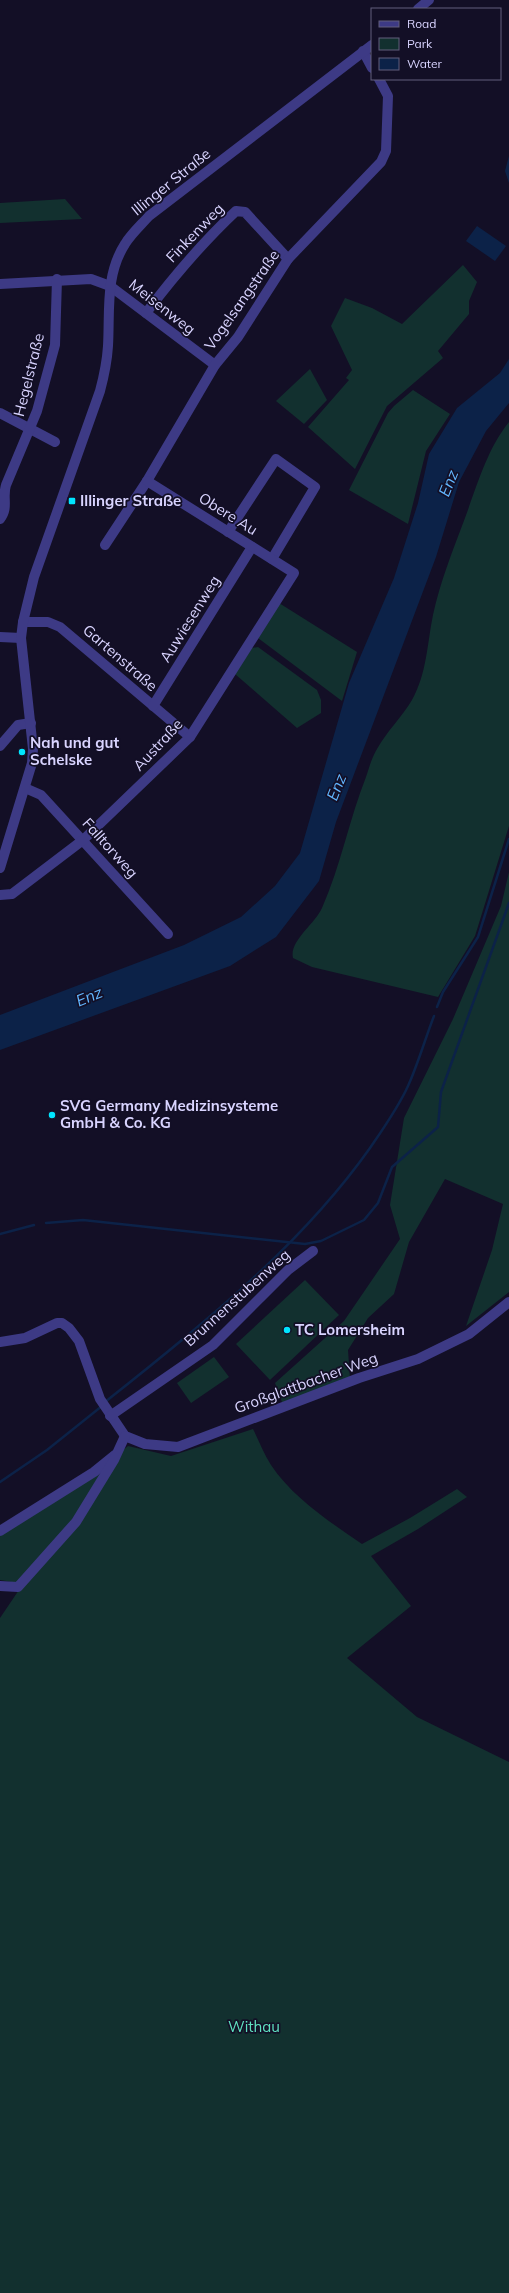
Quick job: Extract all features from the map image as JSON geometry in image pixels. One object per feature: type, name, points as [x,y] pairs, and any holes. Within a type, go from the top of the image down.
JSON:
[{"type":"street","points":[[419,8],[429,0]]},
{"type":"street","name":"Illinger Straße","points":[[0,868],[32,763],[31,724],[21,638],[23,622],[34,577],[100,391],[106,367],[108,346],[110,286],[118,258],[125,244],[149,216],[371,46]]},
{"type":"street","points":[[363,51],[371,66]]},
{"type":"street","name":"Vogelsangstraße","points":[[105,545],[147,481],[215,365],[238,338],[288,259],[381,162],[386,151],[388,96],[380,80]]},
{"type":"street","name":"Finkenweg","points":[[146,313],[172,278],[206,240],[236,211],[245,212],[288,259]]},
{"type":"street","name":"Meisenweg","points":[[0,284],[57,279],[91,279],[110,286],[215,365]]},
{"type":"street","name":"Hegelstraße","points":[[0,519],[5,513],[6,501],[3,493],[30,429],[55,345],[57,279]]},
{"type":"street","points":[[0,413],[55,442]]},
{"type":"street","points":[[228,532],[276,459],[315,487],[272,559]]},
{"type":"street","name":"Obere Au","points":[[147,481],[294,573]]},
{"type":"street","name":"Auwiesenweg","points":[[153,706],[252,547]]},
{"type":"street","name":"Austraße","points":[[0,895],[12,894],[83,840],[190,737],[294,573]]},
{"type":"street","name":"Gartenstraße","points":[[23,622],[48,622],[60,627],[190,737]]},
{"type":"street","points":[[0,637],[21,638]]},
{"type":"street","points":[[0,746],[18,725],[31,724]]},
{"type":"street","name":"Falltorweg","points":[[25,788],[41,796],[168,934]]},
{"type":"street","name":"Brunnenstubenweg","points":[[108,1413],[123,1408],[213,1345],[288,1270],[313,1251]]},
{"type":"street","name":"Großglattbacher Weg","points":[[125,1436],[145,1444],[178,1447],[359,1378],[418,1359],[469,1334],[509,1302]]},
{"type":"street","points":[[0,1342],[25,1338],[62,1323],[69,1328],[79,1341],[100,1399],[108,1413],[125,1436],[118,1452],[76,1522],[18,1587],[0,1586]]},
{"type":"street","points":[[0,1531],[94,1472],[118,1452]]},
{"type":"green space","points":[[65,199],[82,219],[0,223],[0,203]]},
{"type":"green space","points":[[463,265],[477,282],[469,301],[469,314],[438,351],[443,358],[387,406],[355,469],[308,427],[349,380],[346,378],[352,370],[331,326],[345,298],[372,308],[402,324]]},
{"type":"green space","points":[[310,369],[327,400],[304,424],[276,401]]},
{"type":"green space","points":[[413,390],[450,414],[426,451],[408,524],[349,490],[388,413]]},
{"type":"green space","points":[[509,422],[509,826],[475,936],[438,997],[312,967],[293,958],[295,945],[319,914],[329,892],[360,793],[374,755],[385,736],[412,700],[417,690],[424,669],[439,590],[447,566],[483,468],[501,433]]},
{"type":"green space","points":[[279,603],[357,652],[342,701],[258,638]]},
{"type":"green space","points":[[258,647],[317,690],[321,700],[321,713],[297,728],[235,674],[252,648]]},
{"type":"green space","points":[[509,872],[509,1292],[466,1326],[492,1250],[503,1204],[445,1179],[409,1242],[394,1294],[368,1318],[348,1350],[350,1379],[283,1405],[275,1383],[344,1321],[400,1239],[390,1205],[404,1118],[453,1019],[501,906]]},
{"type":"green space","name":"TC Lomersheim","points":[[305,1280],[339,1315],[270,1380],[236,1344]]},
{"type":"green space","points":[[214,1357],[229,1377],[191,1403],[177,1383]]},
{"type":"green space","name":"Withau","points":[[253,1429],[271,1465],[290,1488],[313,1509],[362,1544],[410,1518],[457,1489],[467,1497],[418,1529],[371,1556],[411,1606],[347,1658],[417,1717],[509,1762],[509,2293],[0,2293],[0,1618],[23,1584],[0,1580],[0,1536],[82,1484],[128,1446],[171,1456]]},
{"type":"water","points":[[509,156],[509,183],[505,171]]},
{"type":"water","points":[[477,226],[506,246],[495,261],[466,241]]},
{"type":"water","name":"Enz","points":[[509,359],[509,403],[486,431],[459,482],[436,557],[336,822],[319,881],[276,937],[230,966],[0,1050],[0,1015],[184,945],[241,917],[275,886],[300,853],[349,683],[394,578],[418,503],[429,454],[457,408],[500,373]]},
{"type":"waterway","points":[[437,1007],[443,992],[478,937],[509,839]]},
{"type":"waterway","points":[[46,1223],[83,1220],[305,1244],[321,1241],[364,1220],[378,1203],[392,1167],[438,1127],[441,1092],[509,903]]},
{"type":"waterway","points":[[105,1402],[177,1345],[247,1284],[312,1219],[342,1184],[370,1148],[400,1102],[412,1078],[434,1016]]},
{"type":"waterway","points":[[0,1234],[34,1225]]},
{"type":"waterway","points":[[0,1482],[47,1450],[102,1406]]},
{"type":"place","name":"Illinger Straße","points":[[72,501]]},
{"type":"place","name":"Nah und gut Schelske","points":[[22,752]]},
{"type":"place","name":"SVG Germany Medizinsysteme GmbH & Co. KG","points":[[52,1115]]},
{"type":"place","name":"TC Lomersheim","points":[[287,1330]]}]
